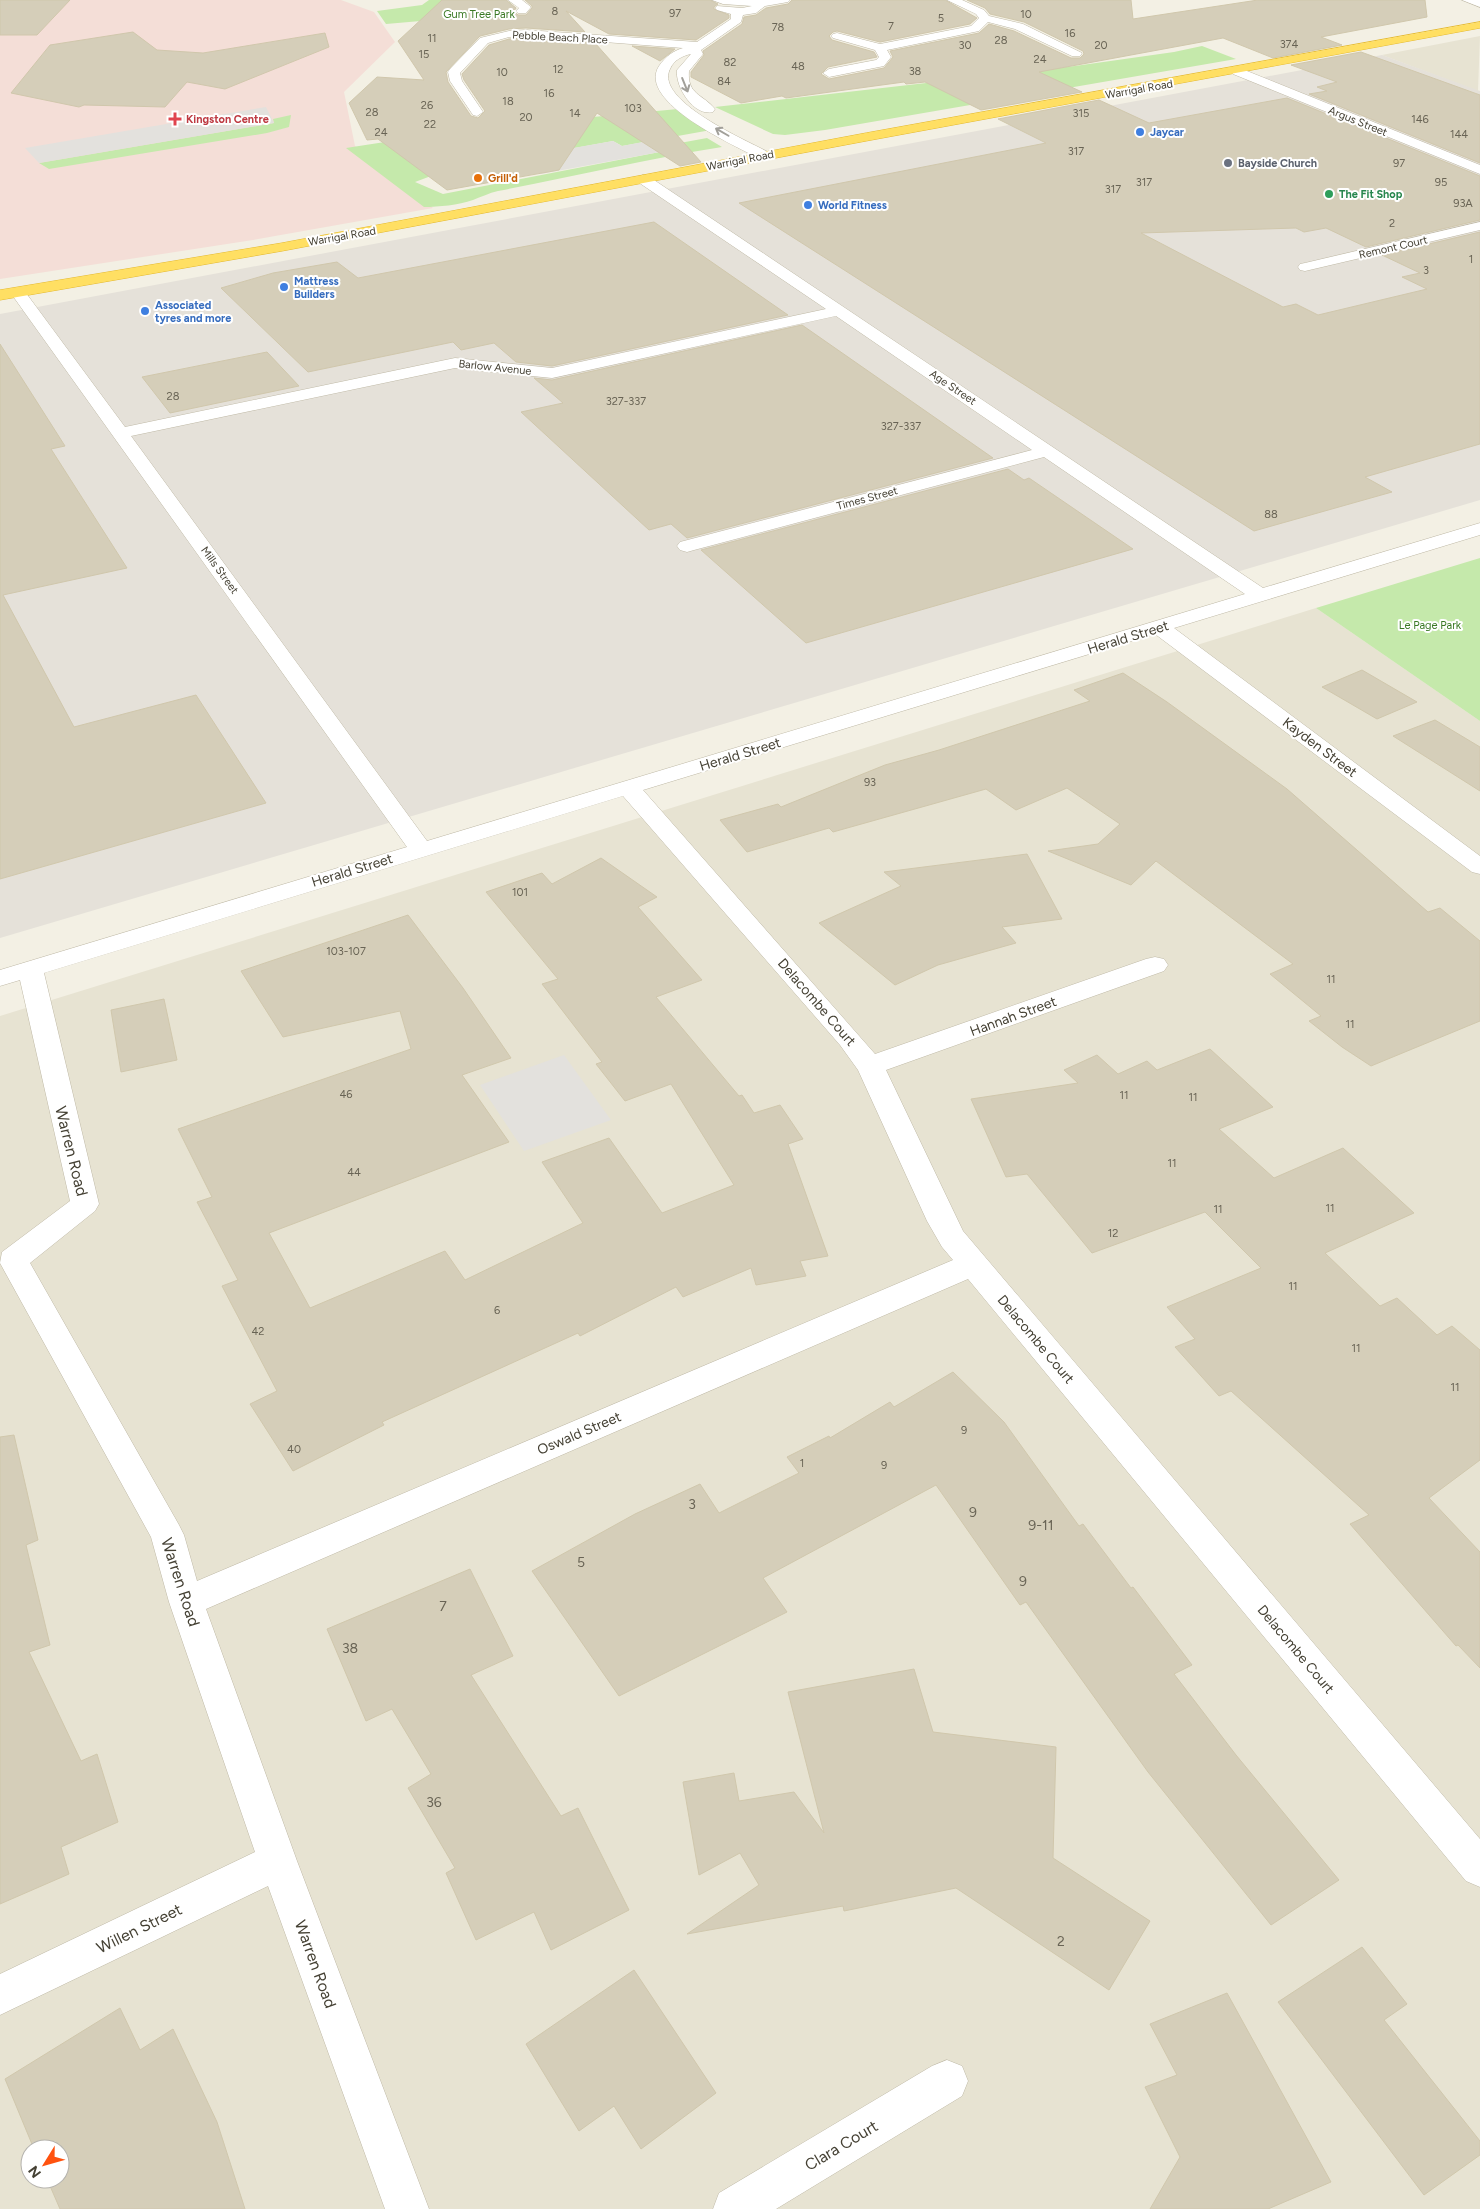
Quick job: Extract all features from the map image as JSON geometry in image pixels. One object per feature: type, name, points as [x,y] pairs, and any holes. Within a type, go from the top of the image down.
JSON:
[{"type":"highway","name":"Warrigal Road","points":[[9,294],[282,247],[790,151],[1480,26]]},
{"type":"street","points":[[514,0],[525,7],[522,12]]},
{"type":"street","points":[[759,4],[759,7],[756,9],[737,11],[720,8],[721,1],[743,0],[759,4],[784,0]]},
{"type":"street","points":[[953,0],[980,12],[985,18],[1019,26],[1076,53]]},
{"type":"street","points":[[1468,0],[1480,4]]},
{"type":"street","points":[[737,11],[737,20],[696,48],[680,52],[668,63],[661,76],[665,92],[682,108],[720,132],[765,156]]},
{"type":"street","points":[[836,36],[880,48],[975,29],[985,18]]},
{"type":"street","name":"Pebble Beach Place","points":[[477,112],[456,81],[454,72],[488,38],[526,33],[696,48]]},
{"type":"street","points":[[696,48],[697,54],[683,70],[682,76],[686,91],[697,102],[723,117]]},
{"type":"street","points":[[829,73],[880,63],[885,57],[880,48]]},
{"type":"street","name":"Argus Street","points":[[1237,71],[1480,170]]},
{"type":"street","points":[[768,140],[790,151]]},
{"type":"street","name":"Age Street","points":[[643,179],[1261,596]]},
{"type":"street","name":"Remont Court","points":[[1306,267],[1480,226]]},
{"type":"street","name":"Mills Street","points":[[9,294],[121,433],[421,849]]},
{"type":"street","name":"Barlow Avenue","points":[[121,433],[455,363],[552,373],[840,311]]},
{"type":"street","name":"Times Street","points":[[687,546],[1047,451]]},
{"type":"street","name":"Herald Street","points":[[15,973],[1480,529]]},
{"type":"street","name":"Kayden Street","points":[[1159,627],[1480,867]]},
{"type":"street","name":"Delacombe Court","points":[[628,788],[850,1039],[870,1066],[952,1239],[1480,1868]]},
{"type":"street","name":"Hannah Street","points":[[870,1066],[1155,965]]},
{"type":"street","name":"Warren Road","points":[[15,973],[85,1204],[13,1260],[167,1535],[186,1602],[278,1861],[407,2209]]},
{"type":"street","name":"Oswald Street","points":[[186,1602],[973,1264]]},
{"type":"street","name":"Willen Street","points":[[0,1995],[278,1861]]},
{"type":"street","name":"Clara Court","points":[[735,2209],[947,2081]]},
{"type":"shaded area","name":"Kingston Centre","points":[[0,0],[341,0],[374,12],[395,42],[344,92],[355,146],[433,208],[253,240],[0,279]]},
{"type":"shaded area","points":[[1480,36],[1478,91],[1382,55]]},
{"type":"shaded area","points":[[1382,55],[1480,91],[1480,500],[0,938],[0,314]]},
{"type":"shaded area","points":[[266,107],[274,123],[39,163],[25,148]]},
{"type":"shaded area","points":[[658,139],[676,149],[541,174],[516,158],[613,141],[622,146]]},
{"type":"shaded area","points":[[1316,608],[1480,721],[1480,2209],[0,2209],[0,1016]]},
{"type":"shaded area","points":[[564,1055],[611,1120],[524,1151],[480,1085]]},
{"type":"green space","name":"Gum Tree Park","points":[[429,0],[503,0],[511,3],[513,13],[386,24],[377,11],[422,5]]},
{"type":"green space","points":[[1202,46],[1236,59],[825,130],[785,135],[773,134],[715,107],[1075,66],[1174,52]]},
{"type":"green space","points":[[678,109],[711,130],[622,146],[613,141],[439,173],[415,182],[443,194],[675,149],[669,145],[707,138],[722,147],[498,191],[467,202],[436,207],[424,207],[346,148],[476,128],[478,117],[501,116],[507,125]]},
{"type":"green space","points":[[291,115],[289,127],[267,133],[49,169],[39,163],[274,123],[273,119]]},
{"type":"green space","name":"Le Page Park","points":[[1480,558],[1480,721],[1316,608]]},
{"type":"building","points":[[0,0],[70,0],[37,35],[0,35]]},
{"type":"building","points":[[442,0],[506,0],[516,8],[514,11],[518,15],[526,15],[532,8],[525,0],[710,0],[718,4],[714,9],[729,15],[729,18],[696,40],[609,34],[566,11],[585,32],[526,28],[509,29],[480,36],[446,72],[448,82],[471,116],[478,118],[485,111],[462,74],[489,45],[509,39],[526,38],[595,43],[701,162],[680,166],[597,113],[559,170],[447,190],[378,139],[367,140],[349,103],[377,77],[424,80],[398,41]]},
{"type":"building","points":[[792,0],[945,0],[977,18],[970,24],[880,42],[837,31],[833,32],[829,36],[832,40],[874,52],[877,57],[828,67],[821,74],[829,79],[884,68],[893,57],[890,51],[979,33],[989,24],[1014,31],[1071,58],[1080,58],[1084,54],[1083,51],[1024,22],[990,14],[985,8],[967,0],[1131,0],[1133,19],[1258,0],[1425,0],[1427,17],[1321,37],[1342,45],[1273,58],[1223,38],[1039,72],[1082,92],[981,110],[925,82],[906,84],[904,82],[786,98],[782,96],[741,103],[691,77],[691,72],[704,55],[703,51],[742,24],[744,17],[756,15],[766,8],[788,4]]},
{"type":"building","points":[[133,32],[157,50],[203,53],[325,33],[329,47],[225,89],[187,82],[165,107],[84,105],[79,107],[11,93],[50,45]]},
{"type":"building","points":[[632,46],[675,49],[660,61]]},
{"type":"building","points":[[1361,52],[1480,95],[1480,163],[1309,94],[1327,91],[1317,87],[1337,82],[1291,65]]},
{"type":"building","points":[[1287,98],[1480,176],[1480,220],[1366,247],[1326,228],[1304,232],[1296,228],[1141,233],[1283,307],[1296,304],[1318,315],[1427,289],[1402,277],[1420,273],[1382,255],[1480,232],[1480,444],[1365,477],[1392,492],[1254,531],[739,203],[1046,143],[998,119],[1099,100],[1149,123]]},
{"type":"building","points":[[654,222],[788,315],[552,366],[516,362],[494,343],[461,350],[453,342],[308,372],[221,288],[273,273],[337,262],[358,278]]},
{"type":"building","points":[[802,325],[993,458],[687,538],[671,524],[649,530],[521,412],[563,403],[534,378],[552,380]]},
{"type":"building","points":[[0,344],[65,446],[51,449],[127,568],[3,595],[74,727],[196,695],[266,803],[0,879]]},
{"type":"building","points":[[267,352],[299,386],[170,413],[142,377]]},
{"type":"building","points":[[1008,469],[1024,480],[1029,478],[1133,549],[806,643],[701,550]]},
{"type":"building","points":[[1362,670],[1417,702],[1377,719],[1322,687]]},
{"type":"building","points":[[1123,673],[1167,702],[1287,789],[1428,912],[1440,908],[1480,941],[1480,1021],[1371,1066],[1342,1047],[1309,1021],[1321,1016],[1270,974],[1293,964],[1156,861],[1131,885],[1048,851],[1098,844],[1120,824],[1067,788],[1016,810],[986,789],[833,832],[829,828],[747,852],[720,820],[778,804],[781,807],[885,765],[939,750],[1090,701],[1074,690]]},
{"type":"building","points":[[1435,720],[1480,747],[1480,791],[1393,736]]},
{"type":"building","points":[[1027,854],[1062,919],[1002,927],[1016,943],[938,965],[895,985],[819,923],[901,886],[884,872]]},
{"type":"building","points":[[601,858],[657,897],[638,907],[702,980],[656,997],[739,1096],[742,1095],[754,1113],[780,1105],[803,1139],[788,1144],[828,1256],[800,1261],[806,1276],[756,1285],[751,1268],[683,1297],[676,1287],[580,1336],[578,1333],[382,1422],[384,1425],[293,1471],[250,1404],[277,1391],[222,1286],[238,1280],[197,1202],[212,1197],[178,1129],[411,1049],[400,1011],[283,1037],[241,971],[408,915],[463,988],[511,1058],[462,1075],[509,1142],[269,1233],[310,1308],[445,1251],[465,1280],[583,1223],[542,1162],[609,1138],[662,1213],[734,1185],[671,1084],[625,1101],[596,1064],[602,1062],[542,984],[558,979],[486,892],[542,873],[552,884]]},
{"type":"building","points":[[164,999],[177,1060],[121,1072],[111,1010]]},
{"type":"building","points":[[1210,1049],[1273,1107],[1219,1129],[1274,1178],[1343,1148],[1414,1213],[1325,1253],[1380,1306],[1397,1298],[1437,1335],[1452,1326],[1480,1350],[1480,1460],[1429,1498],[1480,1552],[1480,1668],[1458,1645],[1456,1646],[1350,1524],[1369,1515],[1231,1391],[1219,1396],[1175,1347],[1195,1339],[1167,1307],[1261,1268],[1205,1212],[1092,1253],[1027,1174],[1006,1177],[971,1099],[1078,1083],[1064,1070],[1097,1055],[1118,1074],[1147,1061],[1157,1070]]},
{"type":"building","points":[[953,1372],[1004,1422],[1079,1526],[1083,1524],[1131,1588],[1133,1587],[1192,1665],[1174,1674],[1236,1755],[1339,1880],[1271,1925],[1148,1772],[1026,1602],[1020,1605],[936,1485],[763,1578],[787,1612],[619,1696],[532,1571],[635,1514],[700,1484],[719,1513],[799,1473],[787,1457],[829,1436],[830,1438],[890,1402],[894,1407]]},
{"type":"building","points":[[14,1435],[38,1540],[26,1545],[50,1645],[29,1652],[81,1761],[97,1754],[118,1822],[61,1847],[69,1874],[0,1904],[0,1437]]},
{"type":"building","points":[[470,1569],[513,1656],[471,1675],[561,1816],[578,1808],[629,1910],[551,1950],[534,1912],[476,1940],[446,1873],[455,1868],[408,1788],[431,1774],[392,1709],[366,1721],[327,1629]]},
{"type":"building","points":[[914,1669],[933,1732],[1056,1747],[1053,1858],[1150,1921],[1109,1990],[956,1888],[844,1911],[843,1906],[687,1934],[759,1885],[740,1853],[699,1875],[683,1782],[734,1773],[739,1801],[794,1792],[824,1833],[788,1692]]},
{"type":"building","points":[[1362,1947],[1407,2004],[1384,2020],[1480,2141],[1480,2155],[1424,2195],[1278,2002]]},
{"type":"building","points":[[634,1970],[716,2093],[641,2149],[614,2106],[579,2131],[526,2044]]},
{"type":"building","points":[[1227,1993],[1331,2182],[1268,2209],[1150,2209],[1180,2157],[1145,2087],[1177,2075],[1150,2024]]},
{"type":"building","points":[[120,2008],[140,2050],[173,2029],[217,2122],[245,2209],[60,2209],[51,2189],[70,2189],[70,2139],[30,2139],[5,2079]]},
{"type":"place","name":"Kingston Centre","points":[[175,119]]},
{"type":"place","name":"Jaycar","points":[[1140,132]]},
{"type":"place","name":"Bayside Church","points":[[1228,163]]},
{"type":"place","name":"Grill'd","points":[[478,178]]},
{"type":"place","name":"The Fit Shop","points":[[1329,194]]},
{"type":"place","name":"World Fitness","points":[[808,205]]},
{"type":"place","name":"Mattress Builders","points":[[284,287]]},
{"type":"place","name":"Associated tyres and more","points":[[145,311]]}]
